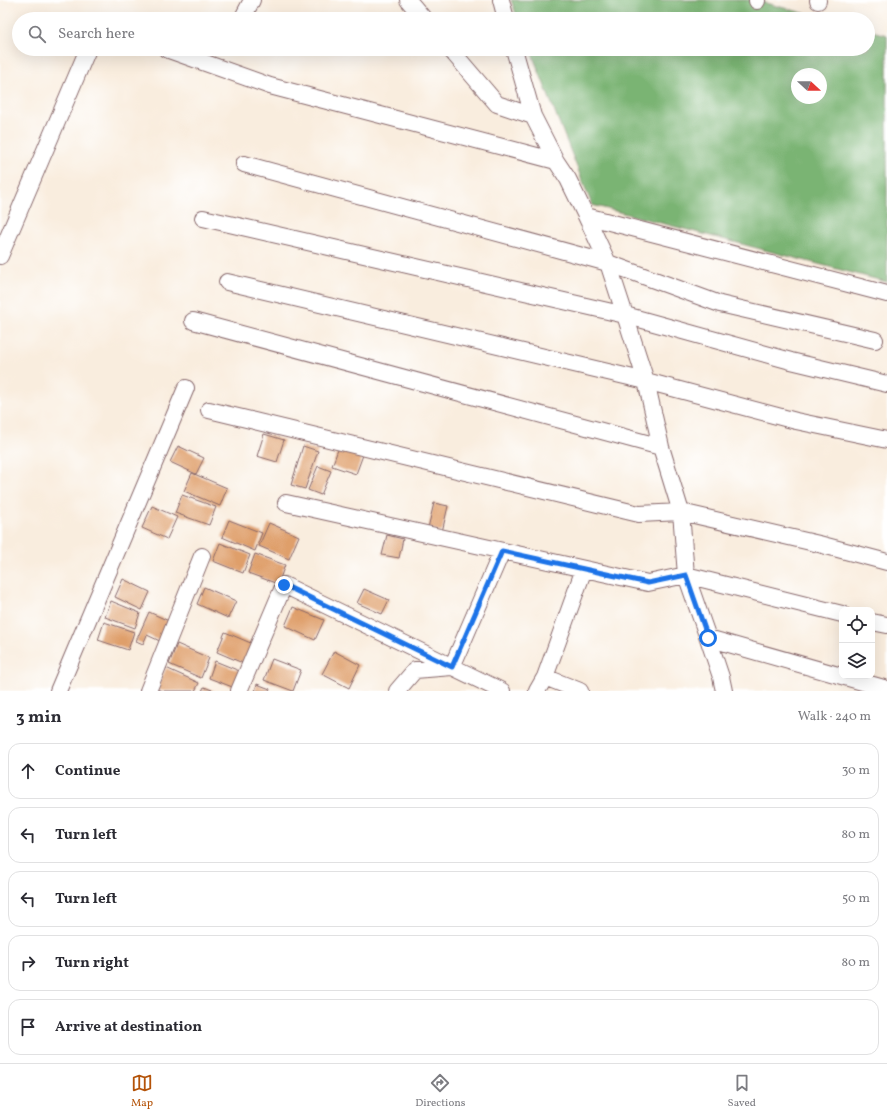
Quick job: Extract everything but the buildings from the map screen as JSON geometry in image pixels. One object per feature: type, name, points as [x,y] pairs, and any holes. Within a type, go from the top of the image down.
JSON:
[{"type":"street","points":[[246,12],[252,0]]},
{"type":"street","points":[[408,0],[418,12]]},
{"type":"street","points":[[501,0],[504,12]]},
{"type":"street","points":[[0,256],[85,56]]},
{"type":"street","points":[[186,56],[270,86],[556,161]]},
{"type":"street","points":[[456,56],[497,104],[533,116]]},
{"type":"street","points":[[516,56],[533,116],[556,161],[568,179],[608,263],[646,381],[661,447],[681,512],[686,575],[708,638],[724,691]]},
{"type":"street","points":[[244,164],[608,263],[720,304],[875,340]]},
{"type":"street","points":[[586,216],[887,294]]},
{"type":"street","points":[[203,218],[625,315],[791,361],[887,384]]},
{"type":"street","points":[[227,282],[646,381],[796,421],[887,440]]},
{"type":"street","points":[[193,321],[661,447]]},
{"type":"street","points":[[58,691],[186,388]]},
{"type":"street","points":[[209,410],[639,514],[681,512],[819,544],[887,562]]},
{"type":"street","points":[[286,503],[648,583],[686,575],[839,613]]},
{"type":"street","points":[[452,667],[502,551]]},
{"type":"street","points":[[148,691],[202,556]]},
{"type":"street","points":[[580,691],[541,684],[584,569]]},
{"type":"street","points":[[239,691],[284,585],[502,691]]},
{"type":"street","points":[[875,623],[887,626]]},
{"type":"street","points":[[708,638],[887,689]]},
{"type":"street","points":[[396,691],[415,670],[452,667]]},
{"type":"green space","points":[[511,0],[754,0],[799,12],[515,12]]},
{"type":"green space","points":[[875,32],[887,35],[887,282],[592,205],[533,56],[875,56]]},
{"type":"route","points":[[284,585],[452,667],[502,551],[648,583],[686,575],[708,638]]}]
